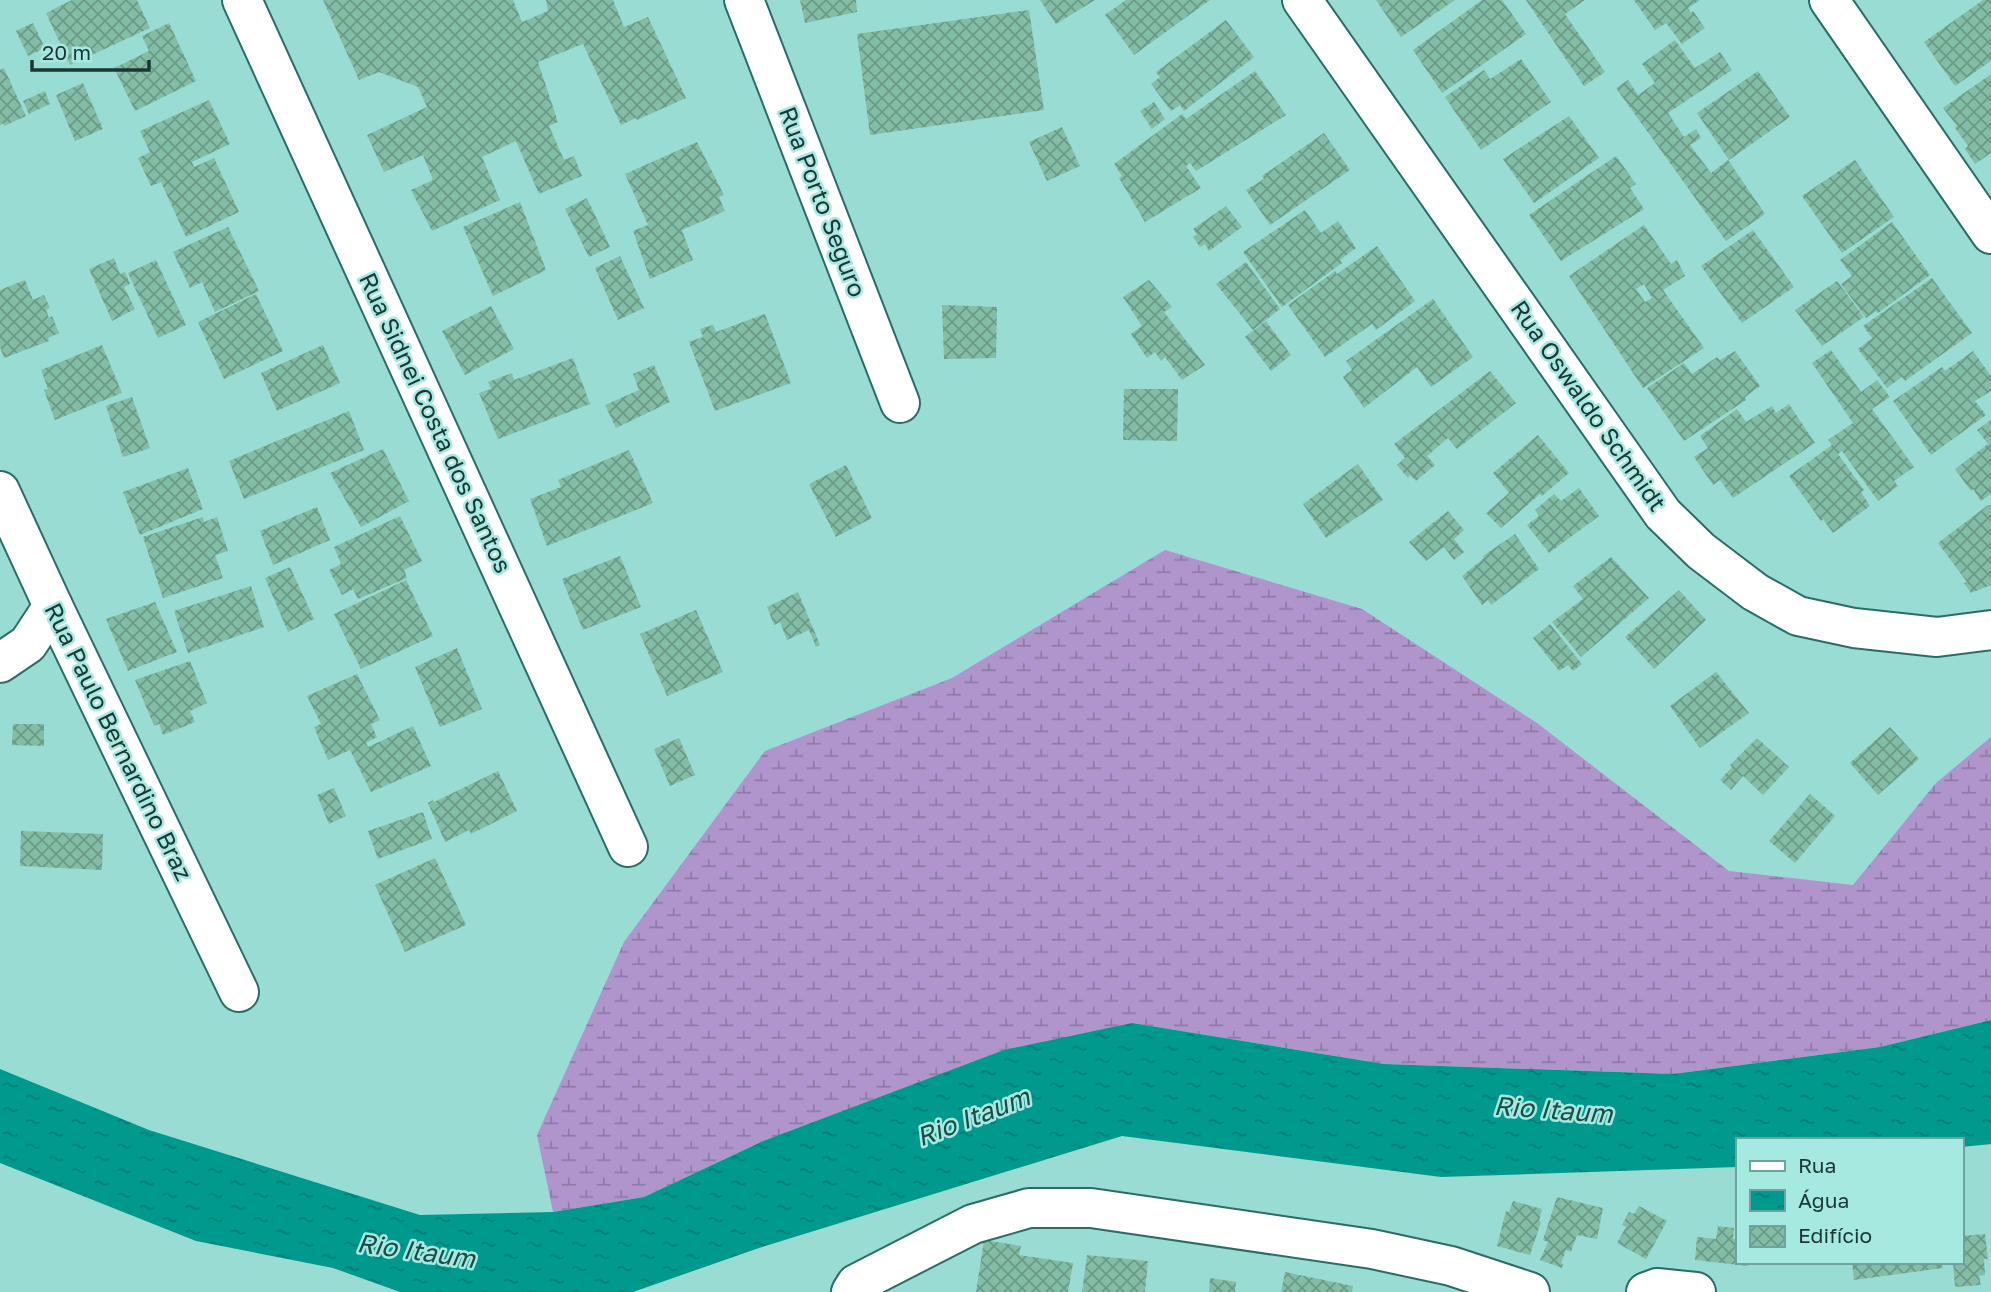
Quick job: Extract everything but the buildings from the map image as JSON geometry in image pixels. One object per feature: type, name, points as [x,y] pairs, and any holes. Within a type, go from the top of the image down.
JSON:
[{"type":"street","name":"Rua Sidnei Costa dos Santos","points":[[242,0],[628,847]]},
{"type":"street","name":"Rua Porto Seguro","points":[[744,0],[900,403]]},
{"type":"street","name":"Rua Oswaldo Schmidt","points":[[1302,0],[1663,514],[1701,551],[1755,593],[1798,616],[1854,628],[1937,637],[1991,631]]},
{"type":"street","points":[[1829,0],[1991,234]]},
{"type":"street","name":"Rua Paulo Bernardino Braz","points":[[0,491],[239,992]]},
{"type":"street","points":[[0,663],[28,644],[53,606]]},
{"type":"street","points":[[851,1292],[856,1284],[973,1224],[1029,1208],[1091,1208],[1372,1249],[1451,1266],[1530,1292]]},
{"type":"street","points":[[1646,1292],[1657,1288],[1696,1292]]},
{"type":"green space","points":[[1165,550],[1362,609],[1537,723],[1729,871],[1853,885],[1936,783],[1991,737],[1991,1020],[1880,1047],[1673,1074],[1384,1064],[1132,1023],[761,1142],[644,1197],[553,1212],[537,1135],[624,942],[765,751],[952,678]]},
{"type":"water","name":"Rio Itaum","points":[[1991,1020],[1991,1144],[1963,1147],[1963,1138],[1736,1138],[1736,1167],[1441,1177],[1122,1136],[759,1248],[633,1292],[400,1292],[333,1268],[196,1241],[0,1163],[0,1069],[149,1130],[420,1215],[553,1212],[644,1197],[761,1142],[1004,1050],[1132,1023],[1384,1064],[1673,1074],[1880,1047]]}]
